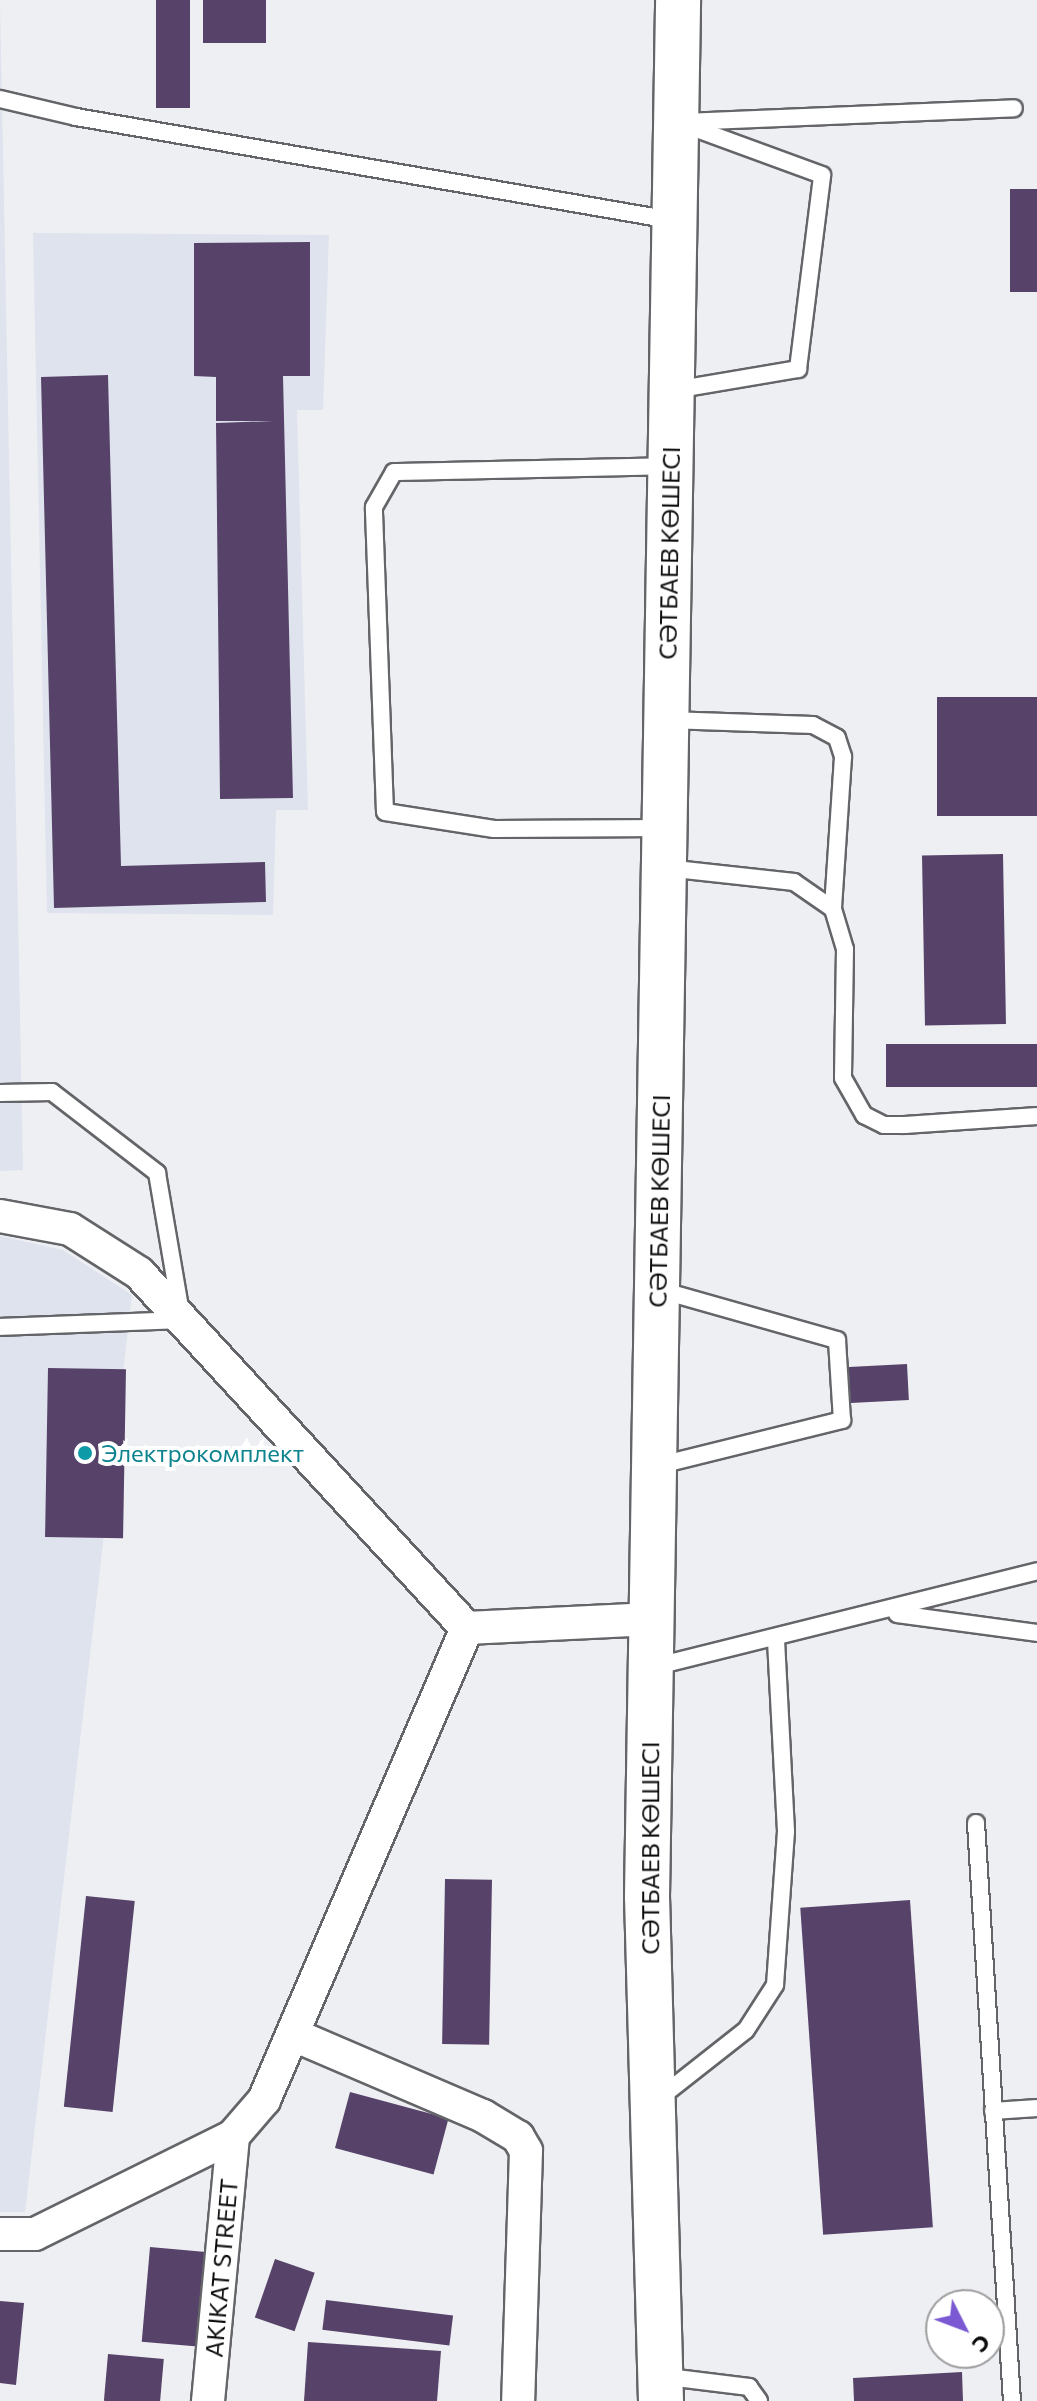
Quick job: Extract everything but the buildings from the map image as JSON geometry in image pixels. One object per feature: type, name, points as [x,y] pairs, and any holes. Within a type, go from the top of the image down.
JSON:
[{"type":"main road","name":"СӘТБАЕВ КӨШЕСІ","points":[[660,2388],[647,1896],[678,0]]},
{"type":"street","points":[[0,1216],[70,1229],[139,1273],[467,1628]]},
{"type":"street","points":[[467,1628],[652,1619]]},
{"type":"street","points":[[0,2234],[35,2234],[233,2136],[264,2100],[467,1628]]},
{"type":"street","points":[[294,2035],[483,2116],[518,2137],[526,2151],[518,2401]]},
{"type":"street","name":"AKIKAT STREET","points":[[208,2401],[233,2136]]},
{"type":"lane","points":[[0,99],[76,117],[674,221]]},
{"type":"lane","points":[[676,122],[1014,108]]},
{"type":"lane","points":[[673,390],[798,369],[822,175],[676,122]]},
{"type":"lane","points":[[671,466],[394,472],[374,507],[385,812],[494,829],[664,848],[794,882],[833,909]]},
{"type":"lane","points":[[666,720],[813,725],[837,738],[843,757],[833,909],[845,949],[843,1078],[864,1115],[884,1125],[1037,1116]]},
{"type":"lane","points":[[0,1093],[52,1092],[157,1173],[182,1320],[0,1327]]},
{"type":"lane","points":[[654,1466],[842,1420],[837,1340],[657,1289]]},
{"type":"lane","points":[[651,1667],[887,1612],[1037,1571]]},
{"type":"lane","points":[[887,1612],[1037,1633]]},
{"type":"lane","points":[[653,2102],[746,2030],[775,1985],[786,1831],[776,1638]]},
{"type":"lane","points":[[976,1823],[1012,2401]]},
{"type":"lane","points":[[993,2111],[1037,2108]]},
{"type":"lane","points":[[660,2388],[749,2387],[759,2401]]},
{"type":"shaded area","points":[[0,0],[23,1170],[0,1171]]},
{"type":"shaded area","points":[[33,233],[329,235],[323,410],[297,410],[308,810],[276,810],[273,915],[47,913]]},
{"type":"shaded area","points":[[0,1236],[63,1250],[132,1295],[25,2212],[0,2212]]},
{"type":"place","name":"Электрокомплект","points":[[85,1453]]}]
